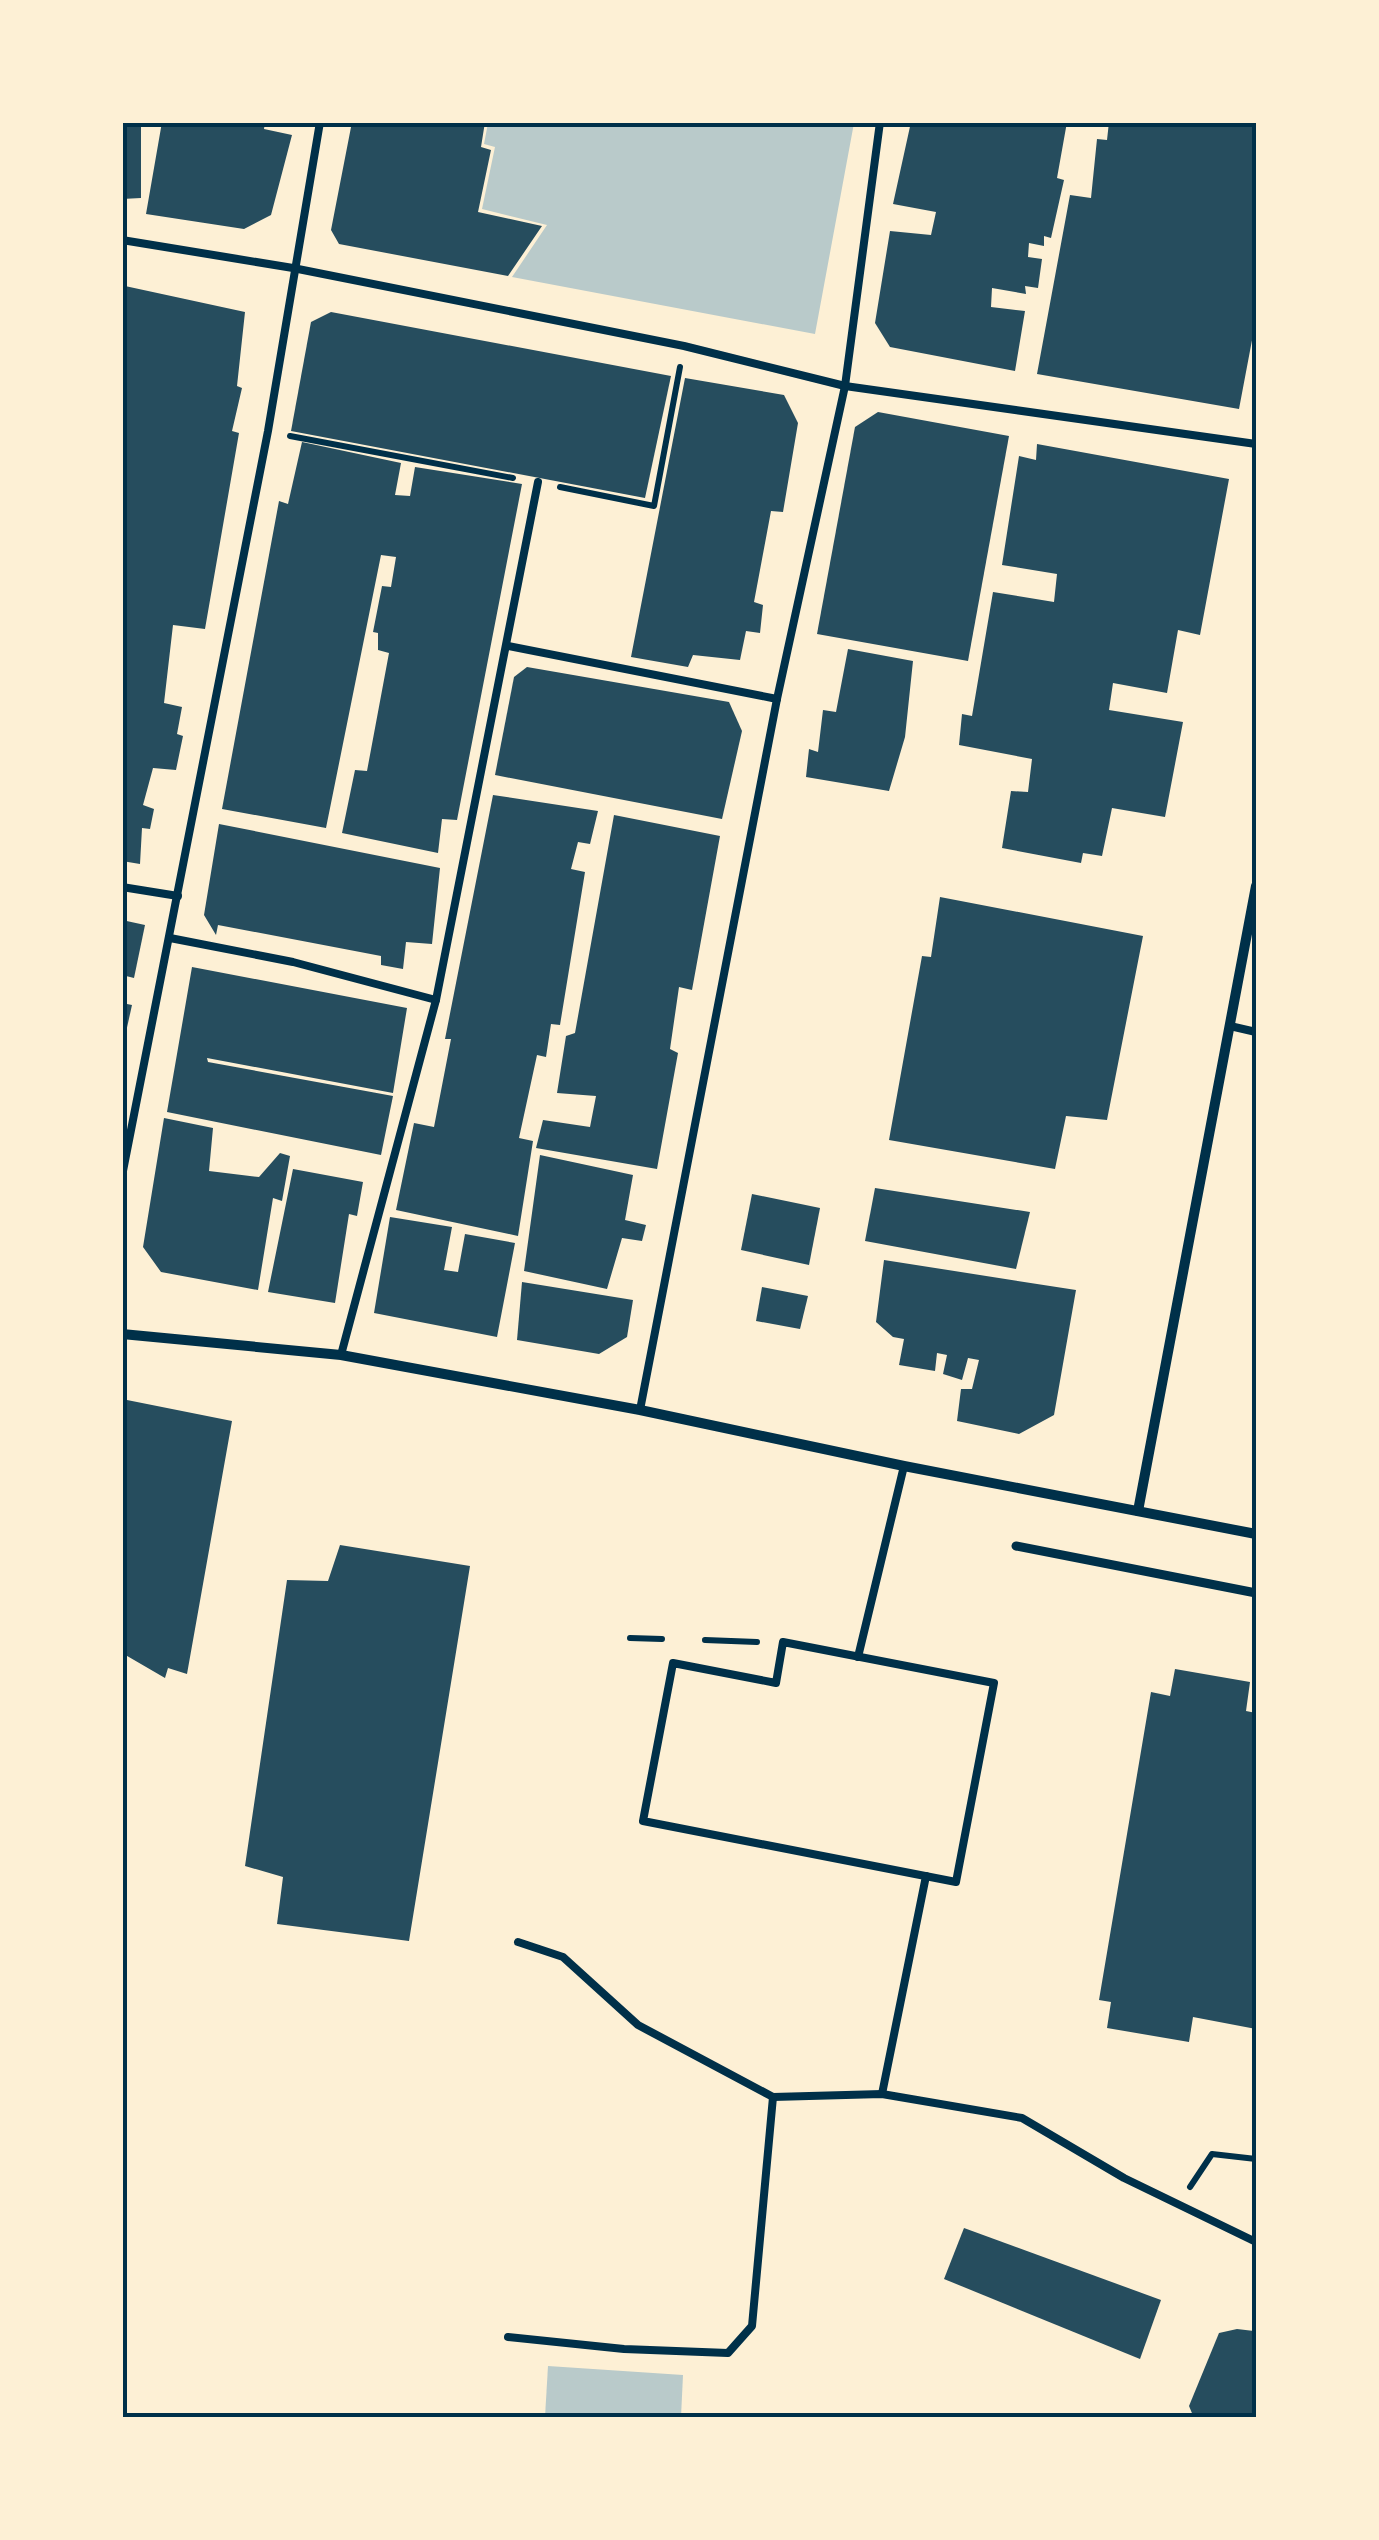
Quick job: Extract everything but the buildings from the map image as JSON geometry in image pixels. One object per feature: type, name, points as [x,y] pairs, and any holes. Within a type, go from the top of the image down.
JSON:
[{"type":"street","points":[[1138,1511],[1256,886]]},
{"type":"street","points":[[122,1334],[341,1354],[1256,1534]]},
{"type":"street","points":[[1016,1546],[1256,1593]]},
{"type":"lane","points":[[122,1176],[268,432],[320,122]]},
{"type":"lane","points":[[640,1410],[778,700],[845,386],[880,122]]},
{"type":"lane","points":[[123,242],[294,268],[684,346],[845,386],[1256,444]]},
{"type":"lane","points":[[341,1354],[436,1000],[538,482]]},
{"type":"lane","points":[[508,646],[778,700]]},
{"type":"lane","points":[[122,886],[178,896]]},
{"type":"lane","points":[[170,938],[293,962],[436,1000]]},
{"type":"lane","points":[[1230,1026],[1256,1032]]},
{"type":"lane","points":[[858,1657],[904,1466]]},
{"type":"lane","points":[[783,1642],[858,1657],[994,1683],[956,1882],[643,1821],[672,1663],[776,1683],[783,1642]]},
{"type":"lane","points":[[882,2094],[926,1876]]},
{"type":"lane","points":[[518,1942],[563,1957],[638,2024],[772,2097],[882,2094],[1022,2118],[1124,2178],[1256,2242]]},
{"type":"lane","points":[[508,2337],[624,2349],[728,2354],[752,2326],[772,2097]]},
{"type":"path","points":[[268,432],[654,506],[684,346]]},
{"type":"path","points":[[1178,2204],[1212,2154],[1256,2158]]},
{"type":"shaded area","points":[[488,123],[854,123],[815,334],[512,277],[547,225],[482,209],[495,147],[484,144]]},
{"type":"shaded area","points":[[548,2366],[683,2375],[681,2417],[545,2417]]}]
